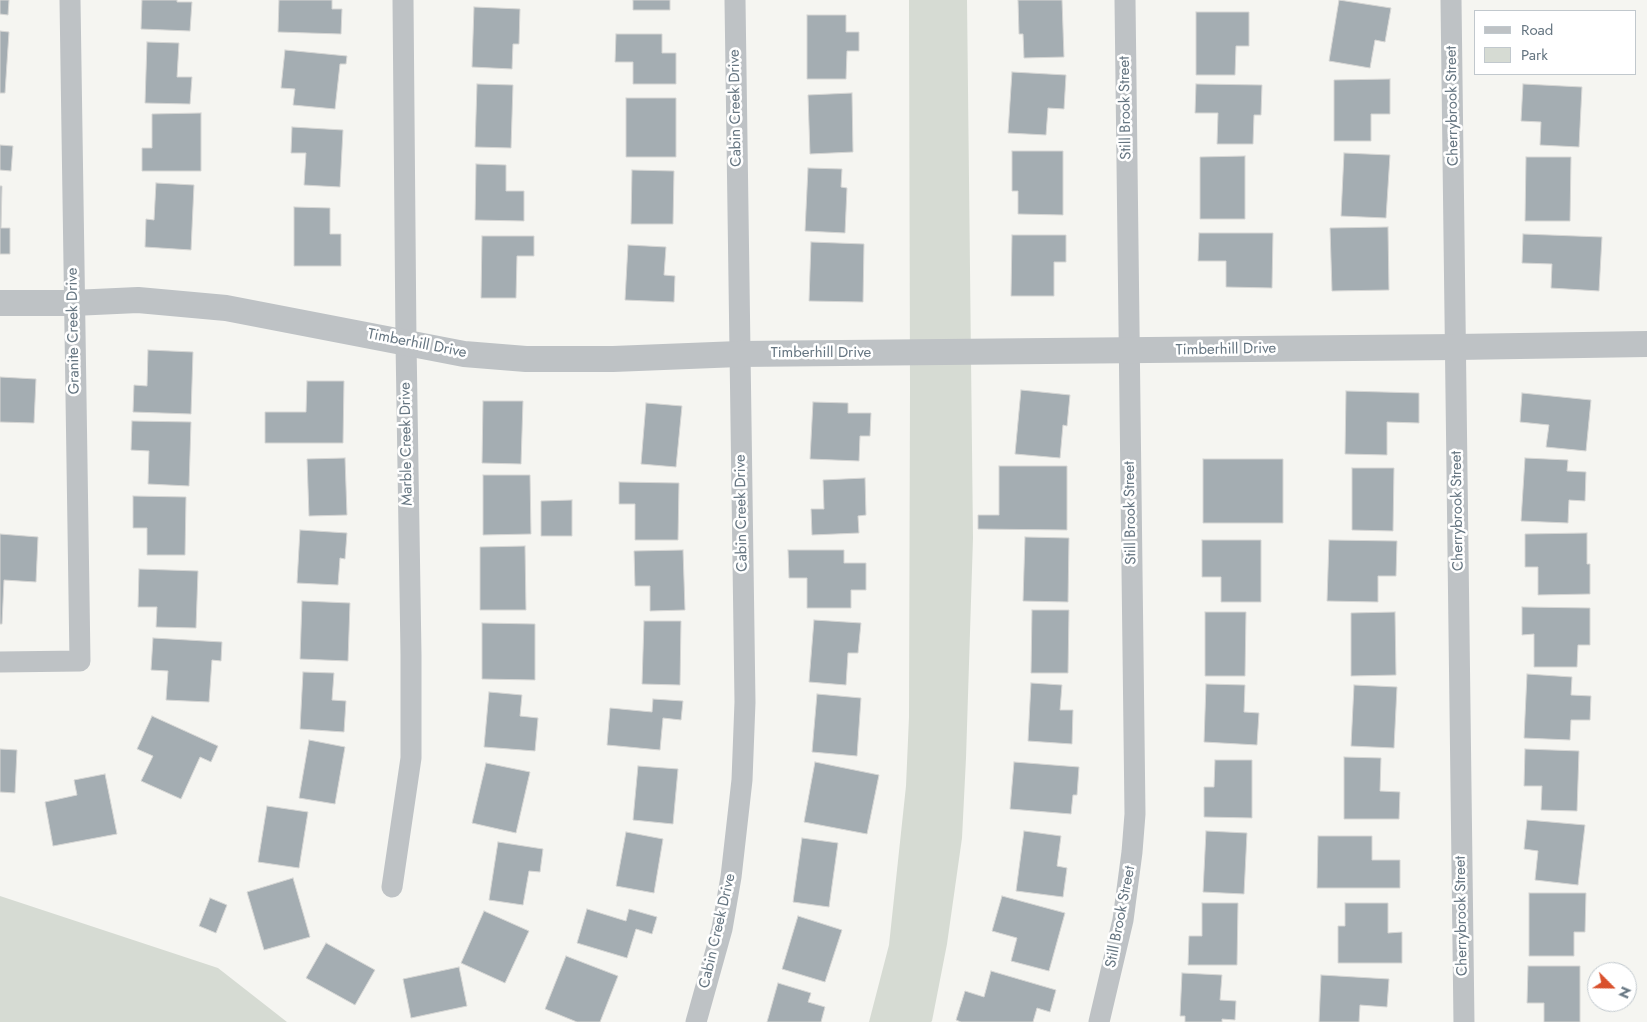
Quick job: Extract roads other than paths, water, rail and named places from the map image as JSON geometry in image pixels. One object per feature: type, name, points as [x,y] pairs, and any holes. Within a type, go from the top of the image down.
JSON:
[{"type":"street","name":"Granite Creek Drive","points":[[0,662],[80,661],[70,0]]},
{"type":"street","name":"Marble Creek Drive","points":[[392,887],[410,758],[411,655],[403,0]]},
{"type":"street","name":"Cabin Creek Drive","points":[[696,1022],[722,929],[731,877],[742,780],[745,702],[735,0]]},
{"type":"street","name":"Still Brook Street","points":[[1099,1022],[1123,920],[1135,814],[1124,0]]},
{"type":"street","name":"Cherrybrook Street","points":[[1451,0],[1464,1022]]},
{"type":"street","name":"Timberhill Drive","points":[[0,303],[74,303],[138,300],[226,308],[464,354],[526,359],[613,360],[739,354],[1456,348],[1647,344]]}]
